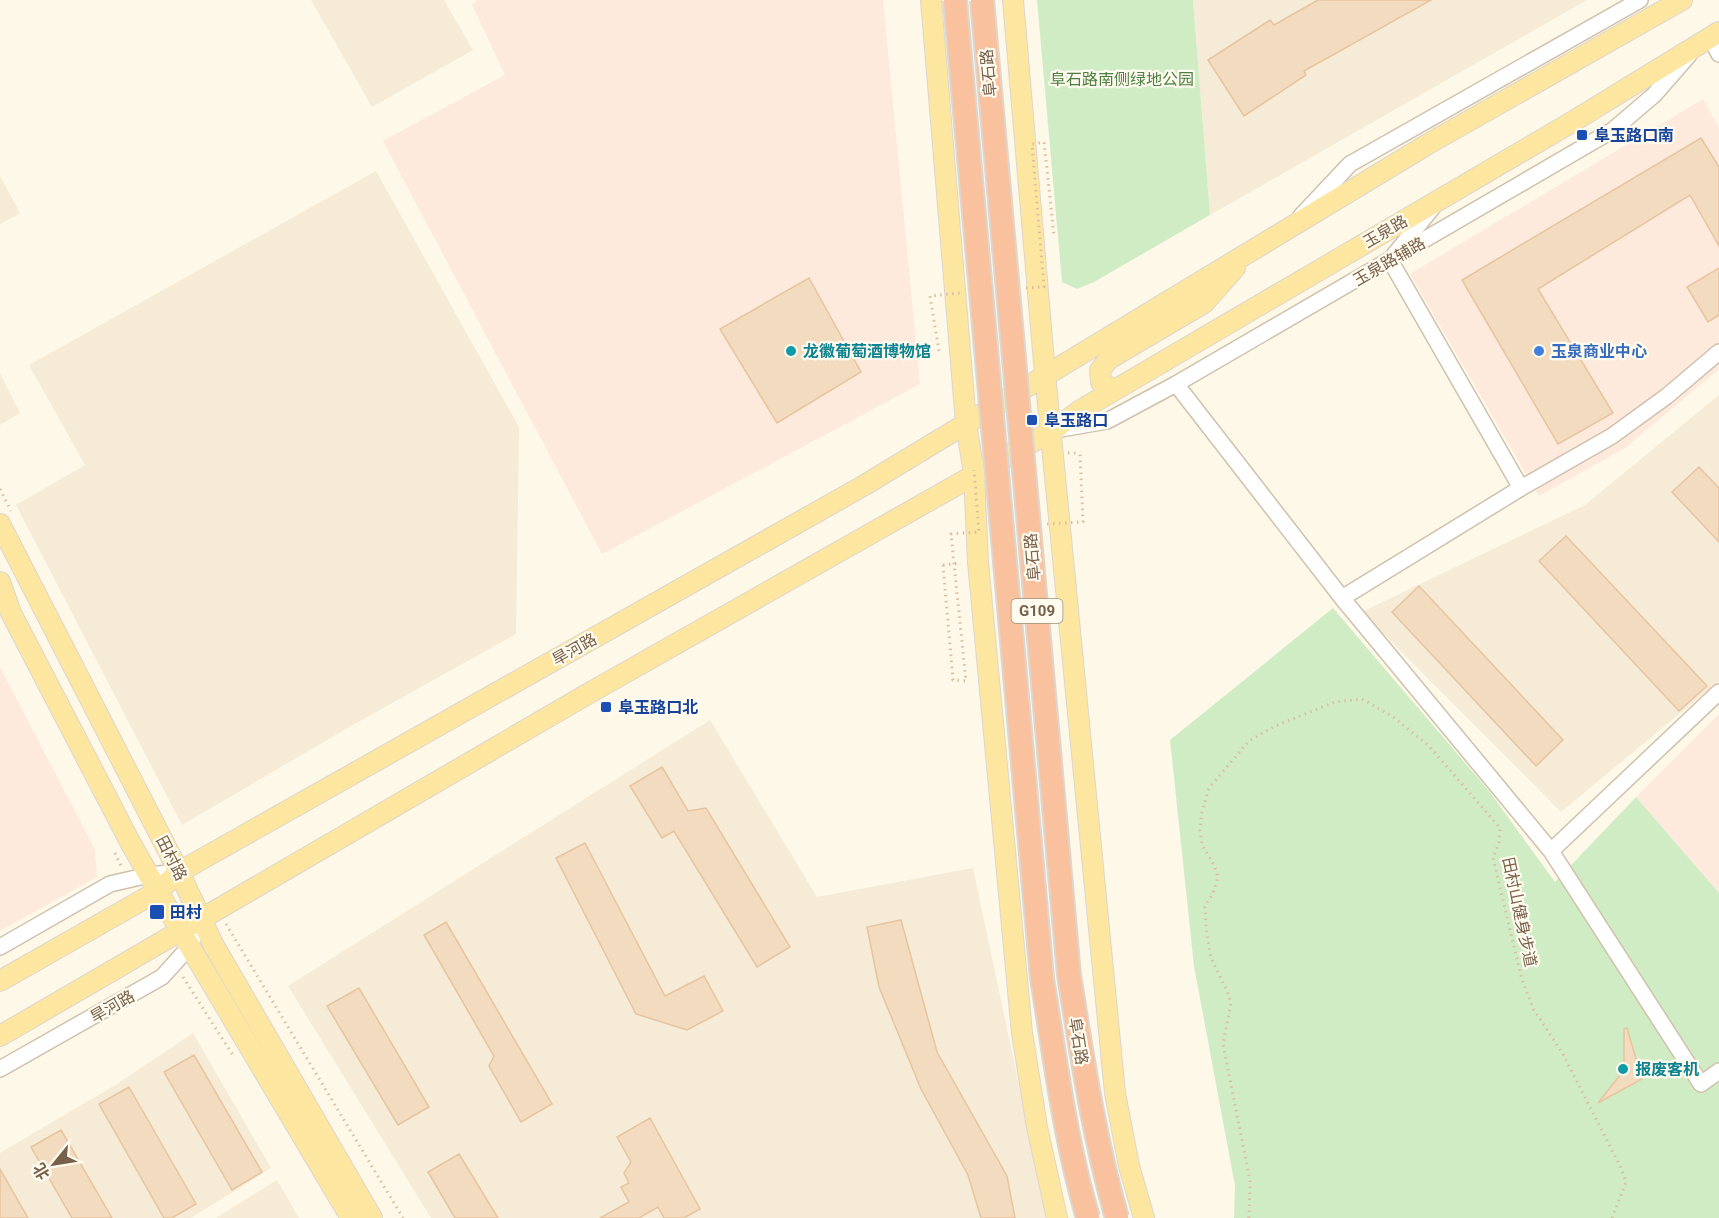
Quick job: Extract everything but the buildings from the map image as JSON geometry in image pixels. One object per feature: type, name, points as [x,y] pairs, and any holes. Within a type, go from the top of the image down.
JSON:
[{"type":"highway","name":"阜石路","points":[[955,0],[1042,978],[1060,1089],[1088,1218]]},
{"type":"highway","name":"阜石路","points":[[982,0],[1069,975],[1086,1083],[1117,1218]]},
{"type":"main road","points":[[931,0],[966,423],[974,472],[978,562],[1022,1033],[1037,1126],[1057,1218]]},
{"type":"main road","name":"阜石路","points":[[1013,0],[1045,374],[1115,1093],[1129,1166],[1144,1218]]},
{"type":"main road","points":[[1045,374],[1428,144],[1682,0]]},
{"type":"main road","name":"玉泉路","points":[[974,472],[1052,431],[1078,411],[1711,42]]},
{"type":"main road","points":[[1114,390],[1101,382],[1100,370],[1109,359],[1204,303],[1246,254]]},
{"type":"main road","name":"旱河路","points":[[0,981],[153,883],[179,872],[862,486],[1045,374]]},
{"type":"main road","name":"旱河路","points":[[0,1035],[185,938],[200,919],[974,472]]},
{"type":"main road","name":"田村路","points":[[0,524],[179,872],[213,944],[372,1218]]},
{"type":"main road","name":"田村路","points":[[0,582],[11,613],[153,883],[351,1218]]},
{"type":"street","points":[[1288,230],[1350,164],[1640,0]]},
{"type":"street","name":"玉泉路辅路","points":[[1052,431],[1107,421],[1176,384],[1613,130],[1711,42]]},
{"type":"street","points":[[1439,200],[1390,260],[1521,488]]},
{"type":"street","points":[[1342,598],[1521,488],[1612,436],[1667,396],[1719,352]]},
{"type":"street","points":[[1176,384],[1342,598],[1551,851],[1701,1084],[1719,1071]]},
{"type":"street","points":[[1551,851],[1719,692]]},
{"type":"street","name":"旱河路","points":[[0,947],[110,884],[153,883]]},
{"type":"street","name":"旱河路","points":[[0,1070],[162,976],[185,938]]},
{"type":"path","points":[[1026,288],[1044,287],[1032,144],[1044,142],[1054,235]]},
{"type":"path","points":[[939,351],[930,296],[960,293]]},
{"type":"path","points":[[1045,524],[1083,522],[1080,453]]},
{"type":"path","points":[[943,565],[952,680],[966,681],[951,534],[979,532],[974,472]]},
{"type":"path","name":"田村山健身步道","points":[[1248,1218],[1250,1181],[1223,1044],[1231,1003],[1211,958],[1206,927],[1205,908],[1218,877],[1202,845],[1200,831],[1202,810],[1209,788],[1250,741],[1275,726],[1335,702],[1362,699],[1392,716],[1429,746],[1500,828],[1499,843],[1493,858],[1522,980],[1534,1010],[1563,1054],[1626,1182],[1612,1218]]},
{"type":"shaded area","points":[[311,0],[444,0],[473,50],[372,107]]},
{"type":"shaded area","points":[[478,0],[883,0],[920,384],[602,554],[383,141],[505,75],[472,4]]},
{"type":"shaded area","points":[[1193,0],[1587,0],[1210,215]]},
{"type":"shaded area","name":"玉泉商业中心","points":[[1703,99],[1719,128],[1719,369],[1625,448],[1539,496],[1410,274]]},
{"type":"shaded area","points":[[376,171],[519,427],[516,634],[351,726],[182,825],[16,505],[85,465],[29,365]]},
{"type":"shaded area","points":[[0,176],[20,213],[0,224]]},
{"type":"shaded area","points":[[0,373],[20,413],[0,425]]},
{"type":"shaded area","points":[[1719,395],[1719,681],[1561,812],[1362,612],[1585,505]]},
{"type":"shaded area","points":[[0,667],[95,850],[97,877],[0,931]]},
{"type":"shaded area","points":[[1719,714],[1719,893],[1636,797]]},
{"type":"shaded area","points":[[710,720],[817,897],[973,868],[1047,1218],[431,1218],[288,986]]},
{"type":"shaded area","points":[[193,1033],[271,1168],[191,1218],[0,1218],[0,1153],[117,1084]]},
{"type":"shaded area","points":[[277,1180],[299,1218],[216,1218]]},
{"type":"green space","name":"阜石路南侧绿地公园","points":[[1037,0],[1193,0],[1210,215],[1094,282],[1077,289],[1062,282]]},
{"type":"green space","points":[[1333,608],[1489,791],[1555,882],[1636,797],[1719,893],[1719,1218],[1234,1218],[1235,1186],[1194,966],[1170,740]]},
{"type":"place","name":"阜玉路口南","points":[[1582,135]]},
{"type":"place","name":"龙徽葡萄酒博物馆","points":[[791,351]]},
{"type":"place","name":"玉泉商业中心","points":[[1539,351]]},
{"type":"place","name":"阜玉路口","points":[[1032,420]]},
{"type":"place","name":"阜玉路口北","points":[[606,707]]},
{"type":"place","name":"田村","points":[[157,912]]},
{"type":"place","name":"报废客机","points":[[1623,1069]]}]
